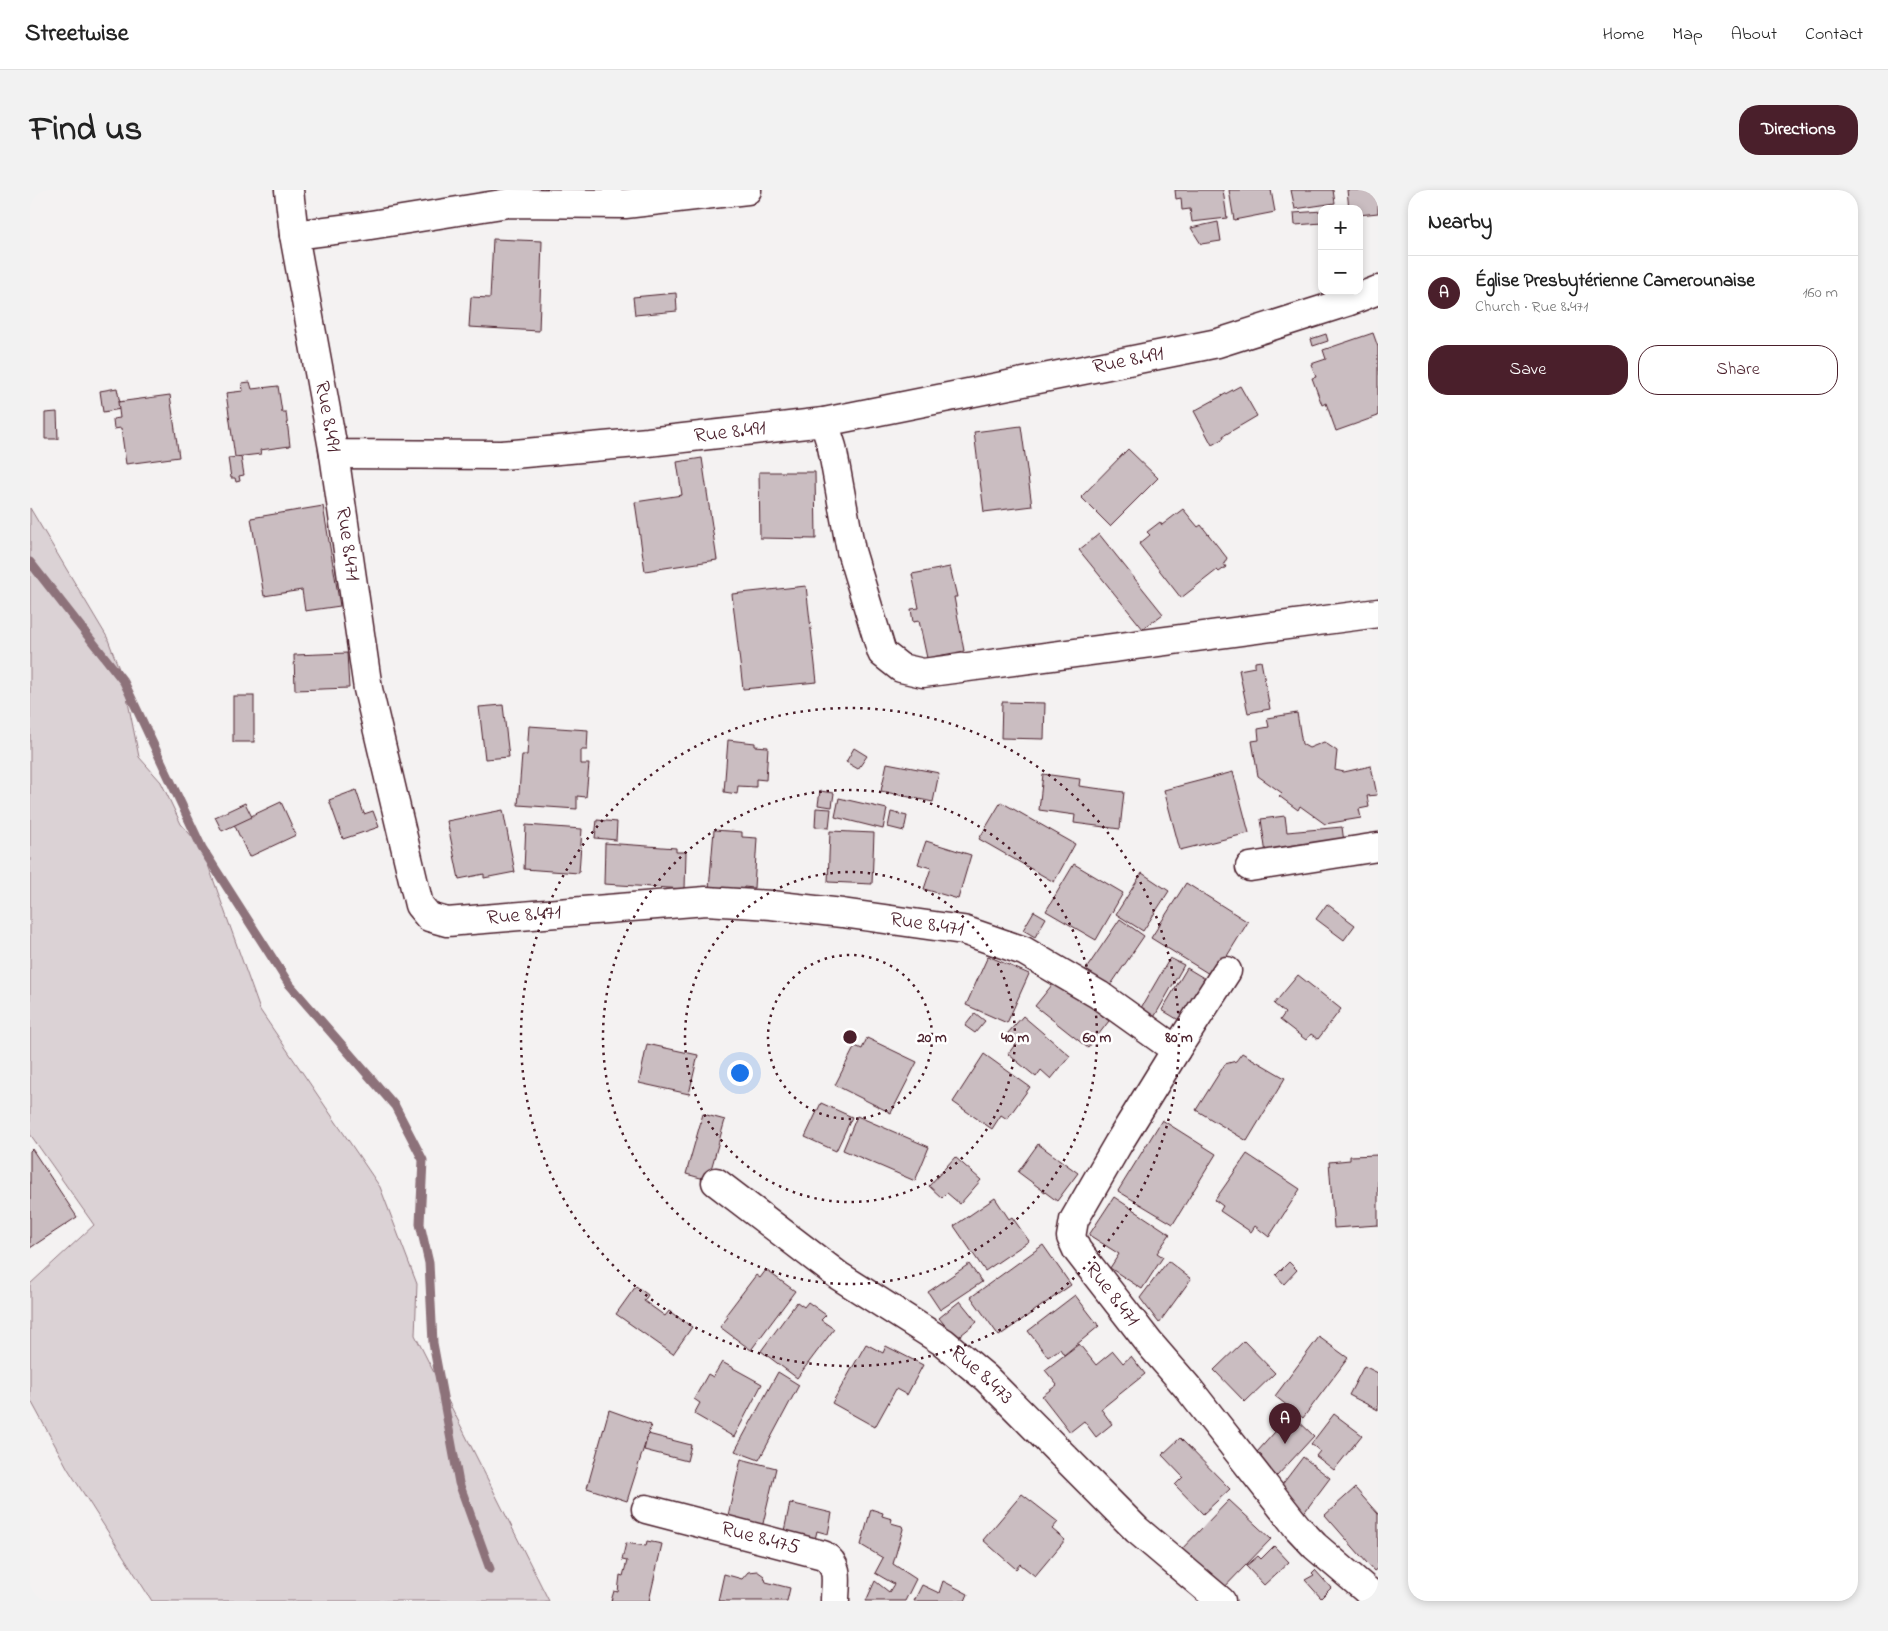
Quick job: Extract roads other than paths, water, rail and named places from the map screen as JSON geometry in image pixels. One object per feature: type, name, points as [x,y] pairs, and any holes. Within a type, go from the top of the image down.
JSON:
[{"type":"street","name":"Rue 8.491","points":[[289,190],[294,235],[334,454],[502,455],[648,442],[824,422],[1218,342],[1347,302],[1378,290]]},
{"type":"street","points":[[294,235],[358,228],[508,203],[625,204],[747,190]]},
{"type":"street","points":[[824,422],[832,447],[851,551],[882,653],[901,668],[922,673],[1378,613]]},
{"type":"street","name":"Rue 8.471","points":[[334,454],[368,689],[418,905],[430,917],[447,922],[706,900],[842,913],[963,930],[1024,951],[1099,996],[1176,1050],[1074,1220],[1071,1237],[1077,1250],[1150,1344],[1188,1388],[1298,1528],[1315,1546],[1378,1600]]},
{"type":"street","points":[[1250,867],[1378,847]]},
{"type":"street","points":[[1176,1050],[1227,971]]},
{"type":"street","name":"Rue 8.473","points":[[716,1182],[839,1276],[943,1342],[986,1378],[1137,1530],[1221,1601]]},
{"type":"street","name":"Rue 8.475","points":[[646,1509],[823,1555],[830,1559],[835,1566],[835,1601]]},
{"type":"waterway","points":[[30,562],[124,682],[202,848],[289,984],[395,1106],[423,1160],[420,1224],[429,1263],[433,1343],[459,1483],[490,1569]]},
{"type":"place","name":"Église Presbytérienne Camerounaise","points":[[1285,1444]]}]
